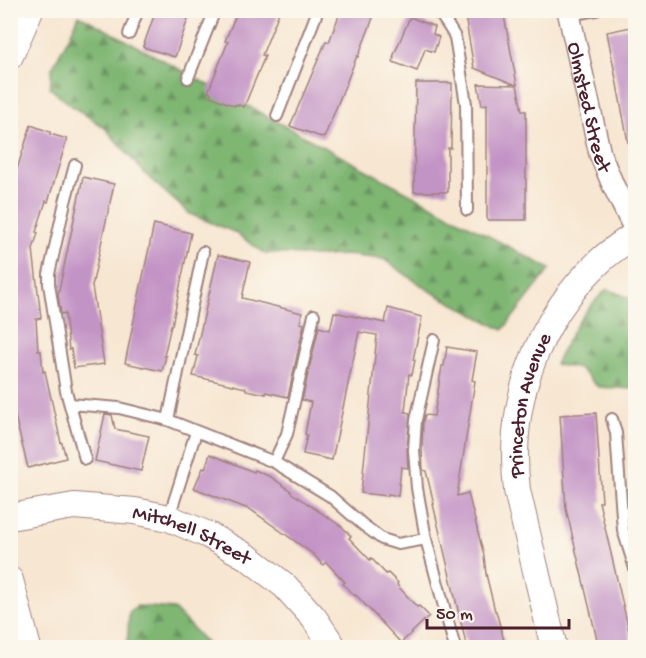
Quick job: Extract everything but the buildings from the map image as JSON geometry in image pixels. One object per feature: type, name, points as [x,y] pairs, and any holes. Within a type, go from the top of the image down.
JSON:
[{"type":"street","points":[[10,56],[30,10]]},
{"type":"street","name":"Olmsted Street","points":[[568,13],[600,154],[636,233]]},
{"type":"street","name":"Princeton Avenue","points":[[554,648],[517,490],[515,439],[521,395],[537,347],[565,300],[598,262],[636,233]]},
{"type":"street","name":"Mitchell Street","points":[[10,517],[74,506],[135,511],[169,518],[208,535],[249,558],[285,586],[314,618],[334,648]]},
{"type":"street","points":[[10,580],[28,648]]},
{"type":"lane","points":[[129,34],[138,10]]},
{"type":"lane","points":[[188,78],[215,10]]},
{"type":"lane","points":[[277,116],[318,10]]},
{"type":"lane","points":[[436,10],[455,37],[466,105],[467,210]]},
{"type":"lane","points":[[568,13],[596,10]]},
{"type":"lane","points":[[75,165],[49,274],[49,284],[64,380],[85,459]]},
{"type":"lane","points":[[168,420],[203,252]]},
{"type":"lane","points":[[274,462],[287,434],[314,315]]},
{"type":"lane","points":[[434,340],[417,420],[414,450],[417,488],[426,539],[455,648]]},
{"type":"lane","points":[[70,404],[119,408],[168,420],[274,462],[330,496],[382,539],[398,544],[426,539]]},
{"type":"lane","points":[[612,419],[616,433],[623,530],[636,572]]},
{"type":"lane","points":[[169,518],[196,432]]},
{"type":"green space","points":[[79,15],[550,269],[503,330],[430,291],[383,259],[346,255],[266,254],[234,232],[190,214],[147,176],[104,127],[73,107],[50,88],[52,68]]},
{"type":"green space","points":[[607,289],[635,300],[635,389],[598,387],[580,369],[555,364],[577,324],[590,306]]},
{"type":"green space","points":[[137,606],[174,609],[210,647],[127,647],[129,613]]}]
